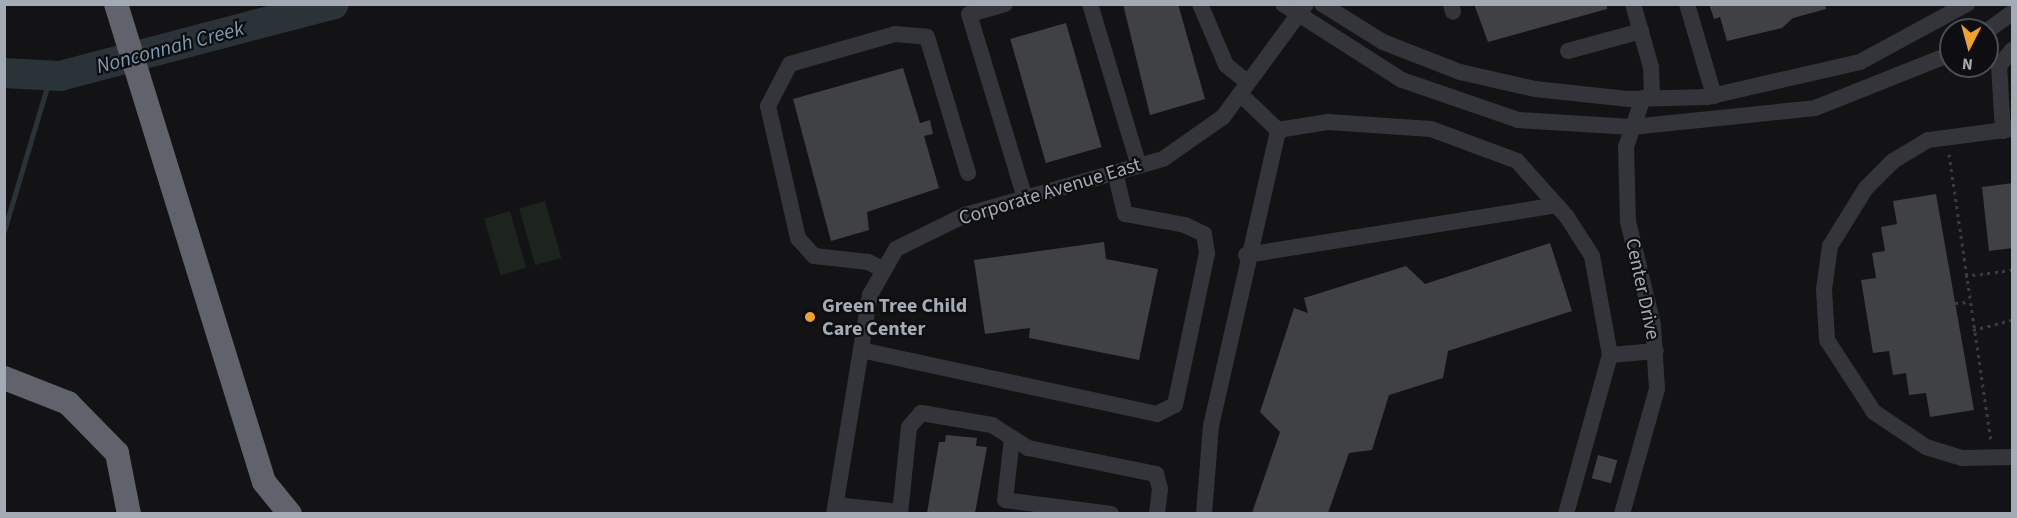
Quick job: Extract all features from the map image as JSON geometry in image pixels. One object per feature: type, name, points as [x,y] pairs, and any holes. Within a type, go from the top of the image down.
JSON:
[{"type":"highway","points":[[116,4],[264,482],[290,513]]},
{"type":"highway","points":[[4,378],[68,403],[117,453],[129,513]]},
{"type":"street","points":[[1005,4],[969,14],[1025,198]]},
{"type":"street","points":[[1090,4],[1139,166]]},
{"type":"street","points":[[1200,4],[1226,65],[1278,129]]},
{"type":"street","points":[[1283,4],[1302,10],[1402,80],[1518,120],[1632,127],[1815,108],[1939,59]]},
{"type":"street","points":[[1322,4],[1383,42],[1460,72],[1535,89],[1647,98],[1714,96],[1860,62],[1967,4]]},
{"type":"street","points":[[1633,4],[1651,67],[1647,98]]},
{"type":"street","points":[[1687,4],[1714,96]]},
{"type":"street","name":"Corporate Avenue East","points":[[835,509],[870,295],[896,249],[965,215],[1163,159],[1223,117],[1302,10]]},
{"type":"street","points":[[1999,23],[2013,13]]},
{"type":"street","points":[[1568,51],[1641,31]]},
{"type":"street","points":[[884,270],[868,262],[814,256],[798,238],[768,106],[790,64],[895,34],[927,37],[968,173]]},
{"type":"street","points":[[2013,50],[1999,66],[2008,130],[1928,140],[1893,161],[1866,188],[1830,246],[1824,289],[1827,340],[1874,412],[1926,447],[1962,458],[2013,457]]},
{"type":"street","name":"Center Drive","points":[[1622,513],[1656,389],[1656,351],[1628,222],[1626,147],[1632,127],[1647,98]]},
{"type":"street","points":[[1278,129],[1328,122],[1431,129],[1517,161],[1557,206],[1592,256],[1610,355],[1566,513]]},
{"type":"street","points":[[1204,513],[1211,426],[1246,255],[1278,129]]},
{"type":"street","points":[[861,350],[1157,414],[1175,405],[1207,253],[1204,234],[1125,214],[1115,172]]},
{"type":"street","points":[[1246,255],[1557,206]]},
{"type":"street","points":[[1610,355],[1656,351]]},
{"type":"street","points":[[835,509],[900,513],[909,427],[921,413],[992,425],[1028,448],[1156,474],[1157,513]]},
{"type":"street","points":[[1012,438],[1005,500],[1111,513]]},
{"type":"path","points":[[1947,137],[1965,276],[1994,457]]},
{"type":"path","points":[[1965,276],[2013,270]]},
{"type":"path","points":[[1955,303],[1969,302]]},
{"type":"path","points":[[1973,330],[2013,320]]},
{"type":"shaded area","points":[[545,201],[561,258],[535,265],[519,208]]},
{"type":"shaded area","points":[[510,211],[526,268],[500,275],[484,218]]},
{"type":"building","points":[[1123,4],[1178,4],[1205,99],[1150,115]]},
{"type":"building","points":[[1474,4],[1607,4],[1607,9],[1488,42]]},
{"type":"building","points":[[1709,4],[1825,4],[1826,9],[1793,18],[1782,28],[1727,41],[1720,17],[1714,19]]},
{"type":"building","points":[[1066,23],[1102,147],[1046,163],[1010,39]]},
{"type":"building","points":[[903,68],[920,123],[930,120],[933,134],[924,136],[939,188],[867,212],[869,230],[831,241],[793,99]]},
{"type":"building","points":[[2013,183],[2013,248],[1989,251],[1982,187]]},
{"type":"building","points":[[1936,194],[1974,410],[1930,417],[1926,393],[1909,395],[1906,373],[1893,375],[1889,351],[1873,353],[1861,280],[1876,278],[1872,253],[1885,251],[1881,227],[1897,224],[1893,201]]},
{"type":"building","points":[[1104,242],[1106,259],[1158,269],[1139,360],[1029,338],[1030,328],[985,334],[974,260]]},
{"type":"building","points":[[1550,243],[1572,311],[1448,351],[1443,378],[1389,395],[1372,450],[1349,453],[1328,513],[1252,513],[1280,432],[1260,412],[1294,308],[1308,313],[1304,298],[1406,266],[1425,284]]},
{"type":"building","points":[[946,435],[977,438],[976,446],[987,447],[975,513],[927,513],[939,442],[945,442]]},
{"type":"building","points":[[1598,455],[1617,460],[1611,483],[1592,478]]},
{"type":"waterway","name":"Nonconnah Creek","points":[[4,73],[60,76],[334,4]]},
{"type":"waterway","points":[[4,231],[50,77]]},
{"type":"place","name":"Green Tree Child Care Center","points":[[810,317]]}]
